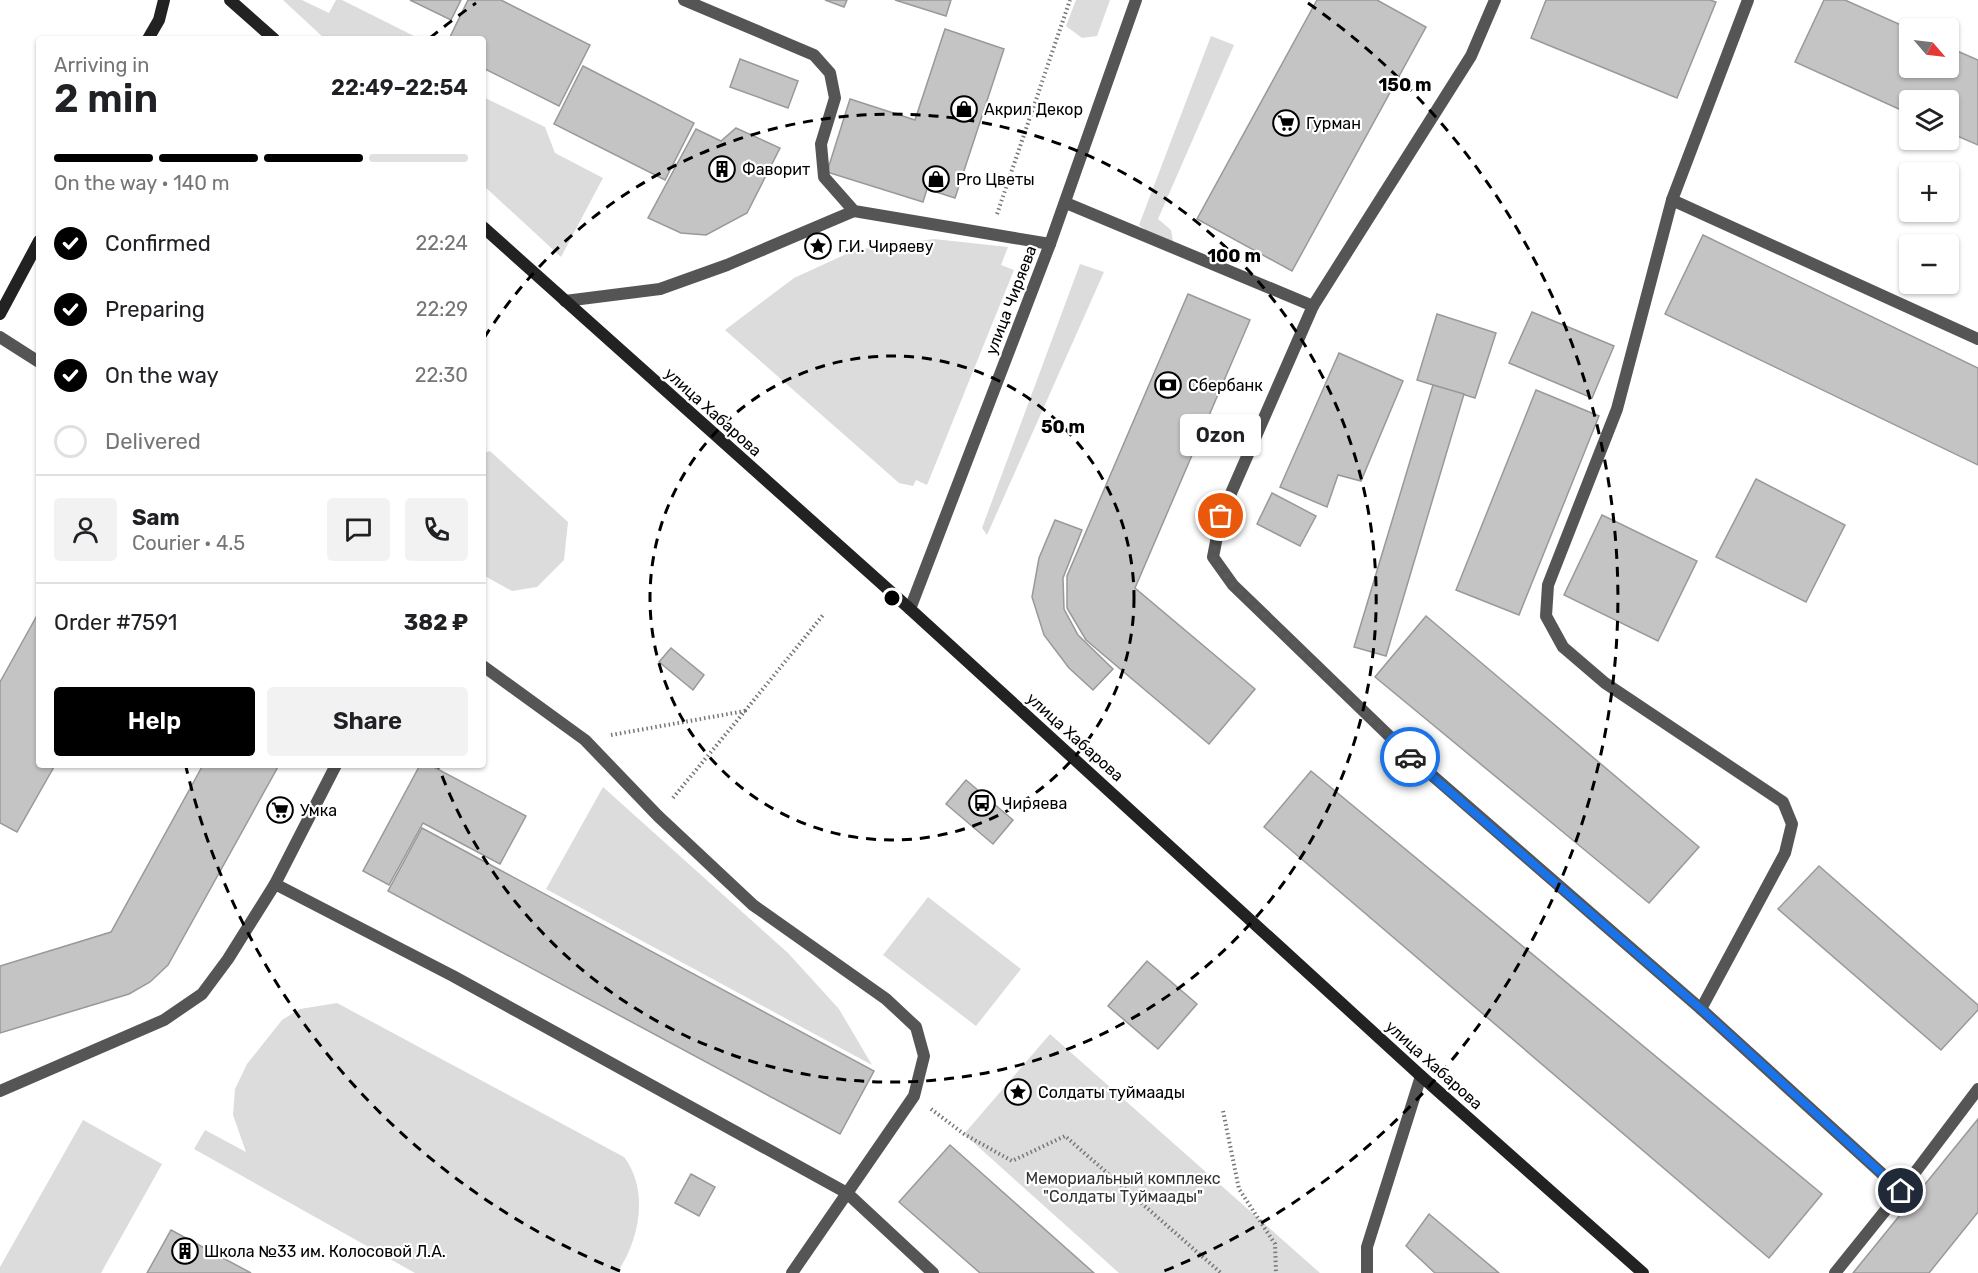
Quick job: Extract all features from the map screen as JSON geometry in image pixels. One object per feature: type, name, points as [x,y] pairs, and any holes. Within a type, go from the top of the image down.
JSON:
[{"type":"main road","points":[[150,36],[159,20],[164,0]]},
{"type":"main road","points":[[230,0],[271,36]]},
{"type":"main road","name":"улица Хабарова","points":[[486,230],[910,609],[1421,1076],[1643,1273]]},
{"type":"main road","points":[[0,314],[36,247]]},
{"type":"street","points":[[684,0],[814,55],[830,73],[835,98],[821,144],[824,177],[854,211]]},
{"type":"street","name":"улица Чиряева","points":[[910,609],[1066,203],[1136,0]]},
{"type":"street","points":[[1495,0],[1471,56],[1313,306],[1221,516],[1213,557],[1233,585],[1411,757],[1701,1009],[1901,1191]]},
{"type":"street","points":[[1701,1009],[1785,853],[1792,824],[1783,802],[1605,683],[1563,647],[1546,616],[1548,585],[1617,408],[1672,200],[1748,0]]},
{"type":"street","points":[[1672,200],[1978,339]]},
{"type":"street","points":[[1066,203],[1313,306]]},
{"type":"street","points":[[565,301],[660,289],[727,265],[854,211],[1050,244]]},
{"type":"street","points":[[0,337],[36,360]]},
{"type":"street","points":[[486,668],[585,740],[658,816],[753,905],[886,999],[916,1027],[924,1056],[914,1096],[792,1273]]},
{"type":"street","points":[[0,1091],[164,1020],[202,994],[228,959],[275,884],[334,768]]},
{"type":"street","points":[[275,884],[453,976],[847,1193],[933,1273]]},
{"type":"street","points":[[1367,1273],[1367,1247],[1421,1076]]},
{"type":"street","points":[[1834,1273],[1901,1191],[1978,1089]]},
{"type":"path","points":[[990,235],[1070,0]]},
{"type":"path","points":[[658,816],[823,615]]},
{"type":"path","points":[[585,740],[745,711]]},
{"type":"path","points":[[914,1096],[964,1134],[1012,1161],[1065,1136],[1221,1273]]},
{"type":"path","points":[[1222,1111],[1239,1189],[1275,1244],[1276,1273]]},
{"type":"green space","points":[[283,0],[302,0],[329,13],[336,0],[342,0],[414,36],[322,36]]},
{"type":"green space","points":[[1076,0],[1110,0],[1097,36],[1082,38],[1066,26]]},
{"type":"green space","points":[[1211,36],[1234,45],[1158,219],[1171,230],[1173,242],[1161,242],[1139,225]]},
{"type":"green space","points":[[486,98],[545,127],[555,153],[603,178],[561,257],[486,188]]},
{"type":"green space","points":[[934,239],[1008,247],[1001,265],[1014,270],[927,485],[916,480],[913,486],[899,483],[725,330],[794,278],[855,250]]},
{"type":"green space","points":[[1080,264],[1104,272],[987,535],[982,528]]},
{"type":"green space","points":[[490,451],[568,522],[564,560],[537,587],[512,591],[486,577],[486,452]]},
{"type":"green space","points":[[603,787],[788,953],[839,1009],[872,1065],[546,889]]},
{"type":"green space","points":[[928,897],[1021,969],[976,1026],[883,955]]},
{"type":"green space","points":[[337,1003],[624,1157],[632,1170],[639,1200],[636,1231],[625,1260],[617,1273],[415,1273],[194,1149],[205,1130],[246,1152],[233,1115],[235,1089],[247,1064],[282,1020],[300,1009]]},
{"type":"green space","name":"Мемориальный комплекс \"Солдаты Туймаады\"","points":[[1050,1034],[1320,1273],[1119,1273],[964,1134]]},
{"type":"green space","points":[[83,1120],[162,1164],[101,1273],[0,1273],[0,1267]]},
{"type":"building","points":[[410,0],[461,0],[451,20]]},
{"type":"building","points":[[468,0],[501,0],[590,45],[559,106],[486,70],[486,36],[450,36]]},
{"type":"building","points":[[825,0],[847,0],[844,7]]},
{"type":"building","points":[[895,0],[951,0],[946,16]]},
{"type":"building","points":[[1317,0],[1377,0],[1426,27],[1292,271],[1197,219]]},
{"type":"building","points":[[1546,0],[1710,0],[1716,2],[1677,98],[1531,38]]},
{"type":"building","points":[[1824,0],[1845,0],[1899,24],[1899,78],[1959,78],[1959,52],[1978,60],[1978,145],[1959,137],[1959,90],[1899,90],[1899,109],[1795,62]]},
{"type":"building","points":[[945,29],[1004,49],[955,198],[927,189],[923,202],[827,172],[850,99],[915,120]]},
{"type":"building","points":[[740,59],[798,81],[788,108],[730,87]]},
{"type":"building","points":[[583,66],[694,123],[665,180],[554,124]]},
{"type":"building","name":"Фаворит","points":[[736,128],[780,148],[747,213],[706,235],[681,233],[648,218],[696,129],[721,141]]},
{"type":"building","points":[[1703,235],[1978,368],[1978,465],[1665,314]]},
{"type":"building","points":[[1188,294],[1250,320],[1135,588],[1255,689],[1209,744],[1086,640],[1067,608],[1067,576]]},
{"type":"building","points":[[1532,312],[1614,346],[1592,398],[1509,363]]},
{"type":"building","points":[[1437,314],[1496,333],[1475,398],[1417,380]]},
{"type":"building","points":[[1339,353],[1403,381],[1361,481],[1338,475],[1327,507],[1280,487]]},
{"type":"building","points":[[1433,385],[1464,394],[1386,656],[1354,647]]},
{"type":"building","points":[[1536,390],[1599,416],[1519,615],[1456,590]]},
{"type":"building","points":[[1756,479],[1845,525],[1806,602],[1716,557]]},
{"type":"building","points":[[1272,493],[1316,516],[1300,546],[1257,524]]},
{"type":"building","points":[[1602,515],[1697,561],[1658,641],[1564,595]]},
{"type":"building","points":[[1055,520],[1082,530],[1063,578],[1064,609],[1078,635],[1113,669],[1093,690],[1069,668],[1044,635],[1032,597],[1039,558]]},
{"type":"building","points":[[1426,616],[1699,847],[1649,903],[1375,677]]},
{"type":"building","points":[[36,617],[36,768],[53,768],[17,832],[0,823],[0,682]]},
{"type":"building","points":[[671,648],[704,675],[693,690],[659,662]]},
{"type":"building","points":[[201,768],[277,768],[168,965],[150,982],[129,994],[0,1033],[0,966],[111,932]]},
{"type":"building","points":[[418,768],[436,768],[526,816],[500,864],[423,823],[389,885],[363,871]]},
{"type":"building","points":[[1311,771],[1822,1194],[1769,1258],[1264,827]]},
{"type":"building","points":[[966,780],[1013,820],[993,844],[946,804]]},
{"type":"building","points":[[422,828],[874,1071],[840,1134],[388,891]]},
{"type":"building","points":[[1819,866],[1978,1005],[1978,1010],[1941,1050],[1778,909]]},
{"type":"building","points":[[1147,961],[1197,1004],[1158,1049],[1108,1006]]},
{"type":"building","points":[[1978,1119],[1978,1212],[1929,1273],[1853,1273]]},
{"type":"building","points":[[950,1145],[1094,1273],[980,1273],[899,1202]]},
{"type":"building","points":[[691,1174],[715,1187],[699,1216],[675,1203]]},
{"type":"building","points":[[1429,1214],[1499,1273],[1435,1273],[1406,1246]]},
{"type":"building","name":"Школа №33 им. Колосовой Л.А.","points":[[171,1230],[251,1273],[147,1273]]},
{"type":"way so far","points":[[1221,516],[1213,557],[1233,585],[1410,757]]},
{"type":"place","name":"Акрил Декор","points":[[964,109]]},
{"type":"place","name":"Гурман","points":[[1286,123]]},
{"type":"place","name":"Фаворит","points":[[722,169]]},
{"type":"place","name":"Pro Цветы","points":[[936,179]]},
{"type":"place","name":"Г.И. Чиряеву","points":[[818,246]]},
{"type":"place","name":"Сбербанк","points":[[1168,385]]},
{"type":"place","name":"Ozon","points":[[1221,516]]},
{"type":"place","name":"Чиряева","points":[[982,803]]},
{"type":"place","name":"Умка","points":[[280,810]]},
{"type":"place","name":"Солдаты туймаады","points":[[1018,1092]]},
{"type":"place","name":"Школа №33 им. Колосовой Л.А.","points":[[185,1251]]},
{"type":"route","points":[[1410,757],[1701,1009],[1901,1191]]}]
